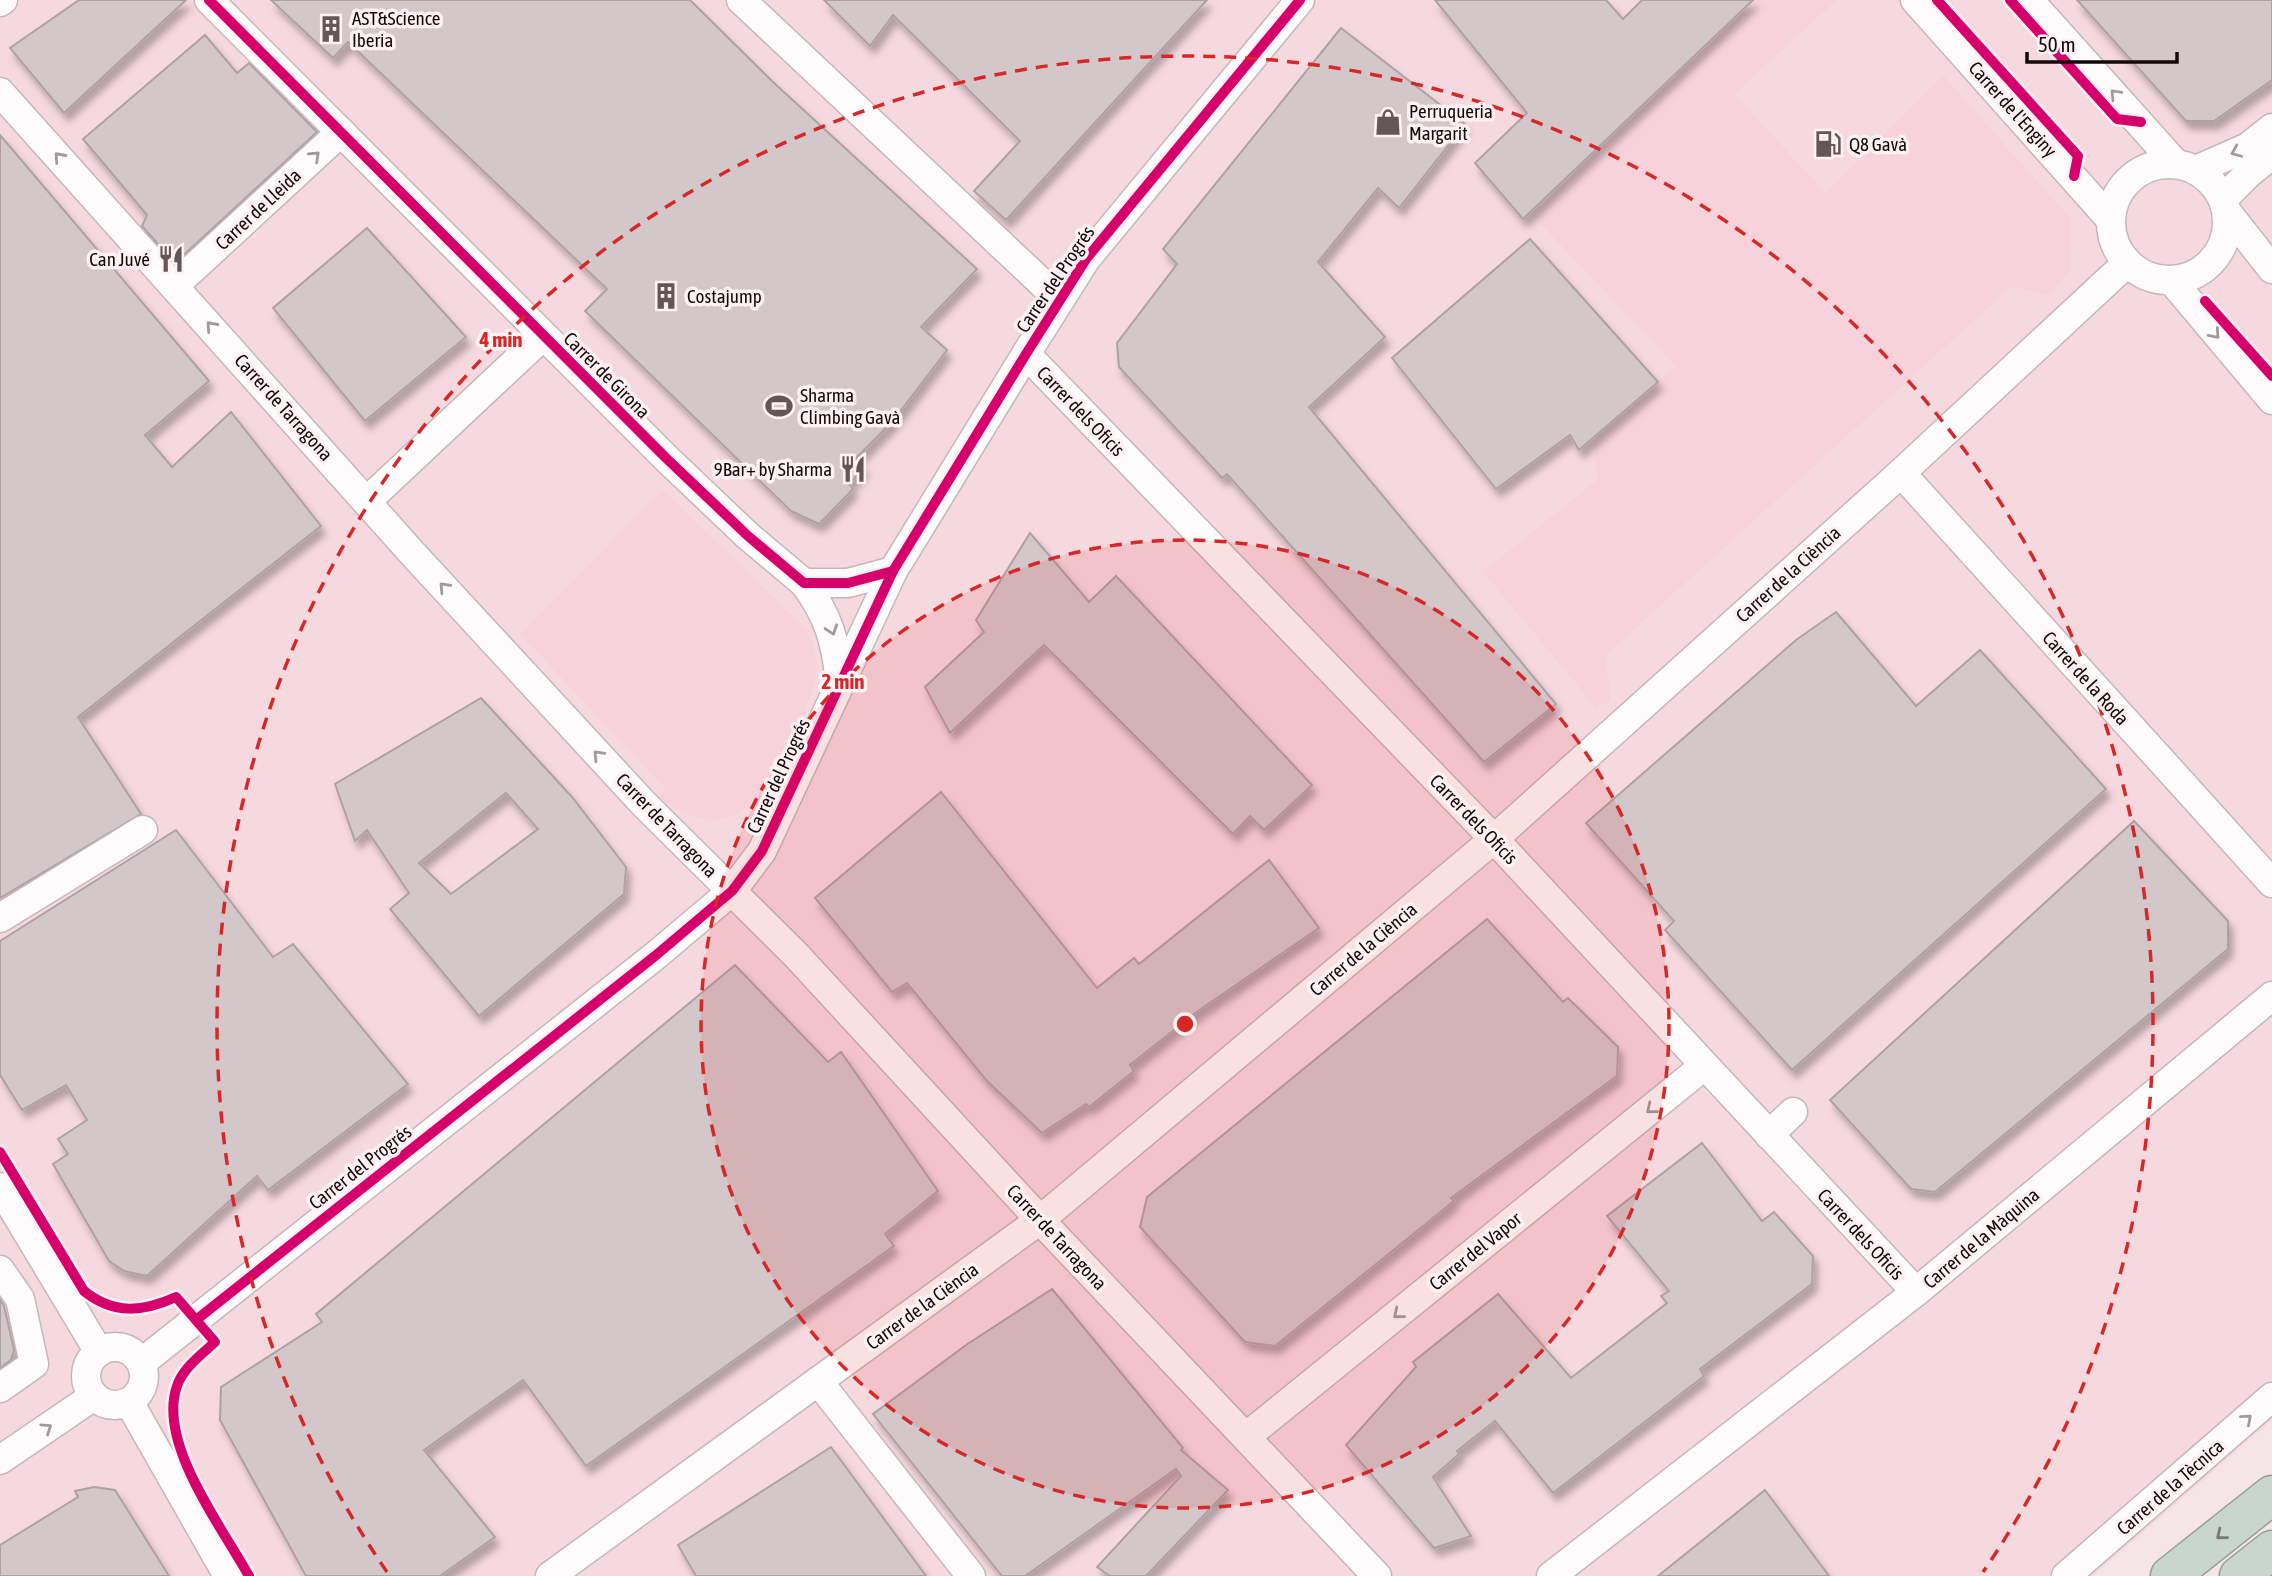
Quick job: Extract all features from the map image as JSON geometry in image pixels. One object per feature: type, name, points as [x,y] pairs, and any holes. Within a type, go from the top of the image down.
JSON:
[{"type":"highway","points":[[2170,1576],[2272,1495]]},
{"type":"highway","points":[[2239,1576],[2272,1550]]},
{"type":"street","name":"Carrer de Girona","points":[[209,0],[543,336],[738,527],[804,583],[826,614],[834,634],[840,685]]},
{"type":"street","points":[[741,0],[1060,300]]},
{"type":"street","name":"Carrer del Progrés","points":[[142,1363],[655,956],[732,891],[762,851],[894,571],[1086,258],[1300,0]]},
{"type":"street","name":"Carrer de l'Enginy","points":[[1915,0],[2110,219]]},
{"type":"street","points":[[2029,0],[2186,167],[2212,182],[2225,206],[2272,269]]},
{"type":"street","name":"Carrer de Tarragona","points":[[0,92],[368,500],[413,554],[643,803],[796,955],[1040,1220],[1377,1576]]},
{"type":"street","points":[[2272,128],[2248,147],[2186,167],[2146,168],[2129,179],[2117,195],[2110,219],[2113,240],[2127,263],[2140,273],[2172,281],[2192,276],[2212,262],[2223,246],[2225,206],[2249,173],[2272,155]]},
{"type":"street","name":"Carrer de Lleida","points":[[174,286],[341,132]]},
{"type":"street","name":"Carrer de la Ciència","points":[[550,1576],[1040,1220],[1494,839],[1901,473],[2127,263]]},
{"type":"street","points":[[2172,281],[2272,400]]},
{"type":"street","points":[[368,500],[543,336]]},
{"type":"street","name":"Carrer dels Oficis","points":[[1026,354],[1494,839],[1916,1292]]},
{"type":"street","name":"Carrer de la Roda","points":[[1901,473],[2158,776],[2272,883]]},
{"type":"street","points":[[804,583],[848,583],[894,571]]},
{"type":"street","points":[[0,918],[143,830]]},
{"type":"street","name":"Carrer de la Màquina","points":[[1551,1576],[1916,1292],[2272,996]]},
{"type":"street","name":"Carrer del Vapor","points":[[1247,1436],[1704,1066]]},
{"type":"street","points":[[1769,1135],[1793,1112]]},
{"type":"street","points":[[0,1187],[99,1352]]},
{"type":"street","points":[[0,1270],[20,1299],[34,1364],[0,1388]]},
{"type":"street","points":[[110,1347],[124,1348],[142,1363],[144,1382],[140,1393],[129,1402],[112,1406],[94,1396],[87,1384],[86,1373],[90,1362],[99,1352],[110,1347]]},
{"type":"street","points":[[818,1381],[971,1576]]},
{"type":"street","points":[[0,1460],[94,1396]]},
{"type":"street","name":"Carrer de la Tècnica","points":[[2066,1576],[2272,1397]]},
{"type":"street","points":[[129,1402],[228,1576]]},
{"type":"shaded area","points":[[0,0],[2272,0],[2272,1420],[2093,1576],[0,1576]]},
{"type":"shaded area","points":[[1753,0],[1837,0],[1734,94],[1826,193],[1943,75],[2071,219],[2070,269],[2050,295],[2011,287],[1605,656],[1611,700],[1596,708],[1483,572],[1597,480],[1594,438],[1676,366],[1532,215]]},
{"type":"shaded area","points":[[663,490],[806,629],[816,657],[810,698],[780,761],[756,798],[741,811],[725,818],[706,819],[685,813],[660,798],[666,789],[520,634]]},
{"type":"building","points":[[79,0],[186,0],[64,113],[10,48]]},
{"type":"building","points":[[271,0],[690,0],[773,82],[977,269],[921,327],[947,350],[892,422],[855,459],[864,468],[849,484],[853,489],[819,524],[791,511],[585,311],[607,289],[348,42],[333,58]]},
{"type":"building","points":[[824,0],[1207,0],[1006,220],[974,191],[1020,141],[893,15],[870,46]]},
{"type":"building","points":[[1435,0],[1606,0],[1623,19],[1642,0],[1753,0],[1523,219],[1475,163],[1527,113]]},
{"type":"building","points":[[2077,0],[2272,0],[2272,80],[2214,121],[2186,121]]},
{"type":"building","points":[[1341,28],[1465,124],[1399,208],[1378,188],[1318,262],[1385,337],[1309,407],[1556,704],[1484,762],[1227,474],[1222,478],[1119,367],[1117,343],[1177,264],[1163,249]]},
{"type":"building","points":[[205,35],[237,73],[249,63],[317,132],[175,263],[142,226],[147,215],[83,139]]},
{"type":"building","points":[[0,135],[209,381],[145,435],[172,467],[231,412],[321,526],[78,717],[141,814],[0,898]]},
{"type":"building","points":[[367,228],[466,337],[365,421],[273,308]]},
{"type":"building","points":[[1530,239],[1658,382],[1579,450],[1570,435],[1496,489],[1392,358]]},
{"type":"building","points":[[1030,533],[1089,602],[1116,576],[1312,785],[1264,830],[1250,816],[1233,834],[1044,645],[950,733],[925,687],[984,632],[976,620]]},
{"type":"building","points":[[1836,612],[1916,706],[1980,650],[2106,789],[1792,1070],[1665,930],[1674,921],[1586,823],[1796,640]]},
{"type":"building","points":[[481,698],[572,797],[626,867],[624,894],[479,1016],[390,909],[409,893],[367,830],[355,841],[335,784]],"holes":[[[506,793],[538,829],[451,894],[419,863]]]},
{"type":"building","points":[[941,792],[1097,988],[1134,958],[1139,964],[1269,860],[1319,928],[1198,1011],[1130,1065],[1134,1071],[1089,1107],[1086,1104],[1042,1133],[987,1081],[907,983],[892,992],[815,898]]},
{"type":"building","points":[[2134,821],[2228,921],[2228,949],[1935,1192],[1911,1189],[1830,1100]]},
{"type":"building","points":[[176,830],[273,957],[293,944],[408,1084],[268,1190],[257,1176],[147,1276],[124,1271],[109,1261],[53,1164],[68,1154],[58,1139],[87,1120],[66,1085],[22,1110],[0,1075],[0,941]]},
{"type":"building","points":[[1487,919],[1563,1002],[1568,998],[1618,1047],[1617,1076],[1451,1198],[1454,1201],[1275,1346],[1245,1342],[1140,1227],[1147,1197]]},
{"type":"building","points":[[735,965],[828,1062],[841,1052],[938,1191],[885,1234],[894,1246],[586,1466],[523,1380],[424,1450],[495,1537],[440,1576],[306,1576],[220,1420],[221,1387],[322,1322],[316,1314]]},
{"type":"building","points":[[1702,1143],[1762,1221],[1774,1212],[1813,1256],[1812,1284],[1700,1369],[1704,1376],[1553,1493],[1495,1421],[1457,1451],[1459,1454],[1433,1477],[1471,1536],[1434,1548],[1346,1445],[1416,1367],[1413,1362],[1498,1294],[1571,1378],[1667,1303],[1661,1296],[1669,1291],[1607,1216]]},
{"type":"building","points":[[1052,1289],[1183,1448],[1181,1450],[1228,1490],[1146,1576],[1110,1576],[1097,1567],[1181,1476],[1176,1469],[1025,1576],[1002,1576],[873,1414],[966,1345]]},
{"type":"building","points":[[0,1299],[14,1350],[11,1360],[0,1368]]},
{"type":"building","points":[[831,1447],[926,1576],[696,1576],[678,1545]]},
{"type":"building","points":[[94,1487],[115,1490],[169,1576],[0,1576],[0,1545],[78,1497],[75,1491]]},
{"type":"building","points":[[1765,1490],[1829,1576],[1658,1576]]},
{"type":"cycle path","points":[[209,0],[666,458],[748,536],[804,583],[848,583],[893,571]]},
{"type":"cycle path","points":[[196,1320],[655,956],[732,891],[762,851],[893,571],[1086,259],[1300,0]]},
{"type":"cycle path","points":[[1937,0],[2078,156],[2074,176]]},
{"type":"cycle path","points":[[2010,0],[2117,119],[2141,122]]},
{"type":"cycle path","points":[[2205,301],[2272,376]]},
{"type":"cycle path","points":[[0,1152],[84,1291],[106,1304],[129,1309],[152,1306],[176,1297],[215,1342],[193,1362],[180,1379],[173,1409],[176,1433],[195,1484],[249,1576]]},
{"type":"place","name":"AST&Science Iberia","points":[[331,29]]},
{"type":"place","name":"Perruqueria Margarit","points":[[1388,122]]},
{"type":"place","name":"Q8 Gavà","points":[[1828,144]]},
{"type":"place","name":"Can Juvé","points":[[171,259]]},
{"type":"place","name":"Costajump","points":[[666,296]]},
{"type":"place","name":"Sharma Climbing Gavà","points":[[779,406]]},
{"type":"place","name":"9Bar+ by Sharma","points":[[853,469]]}]
